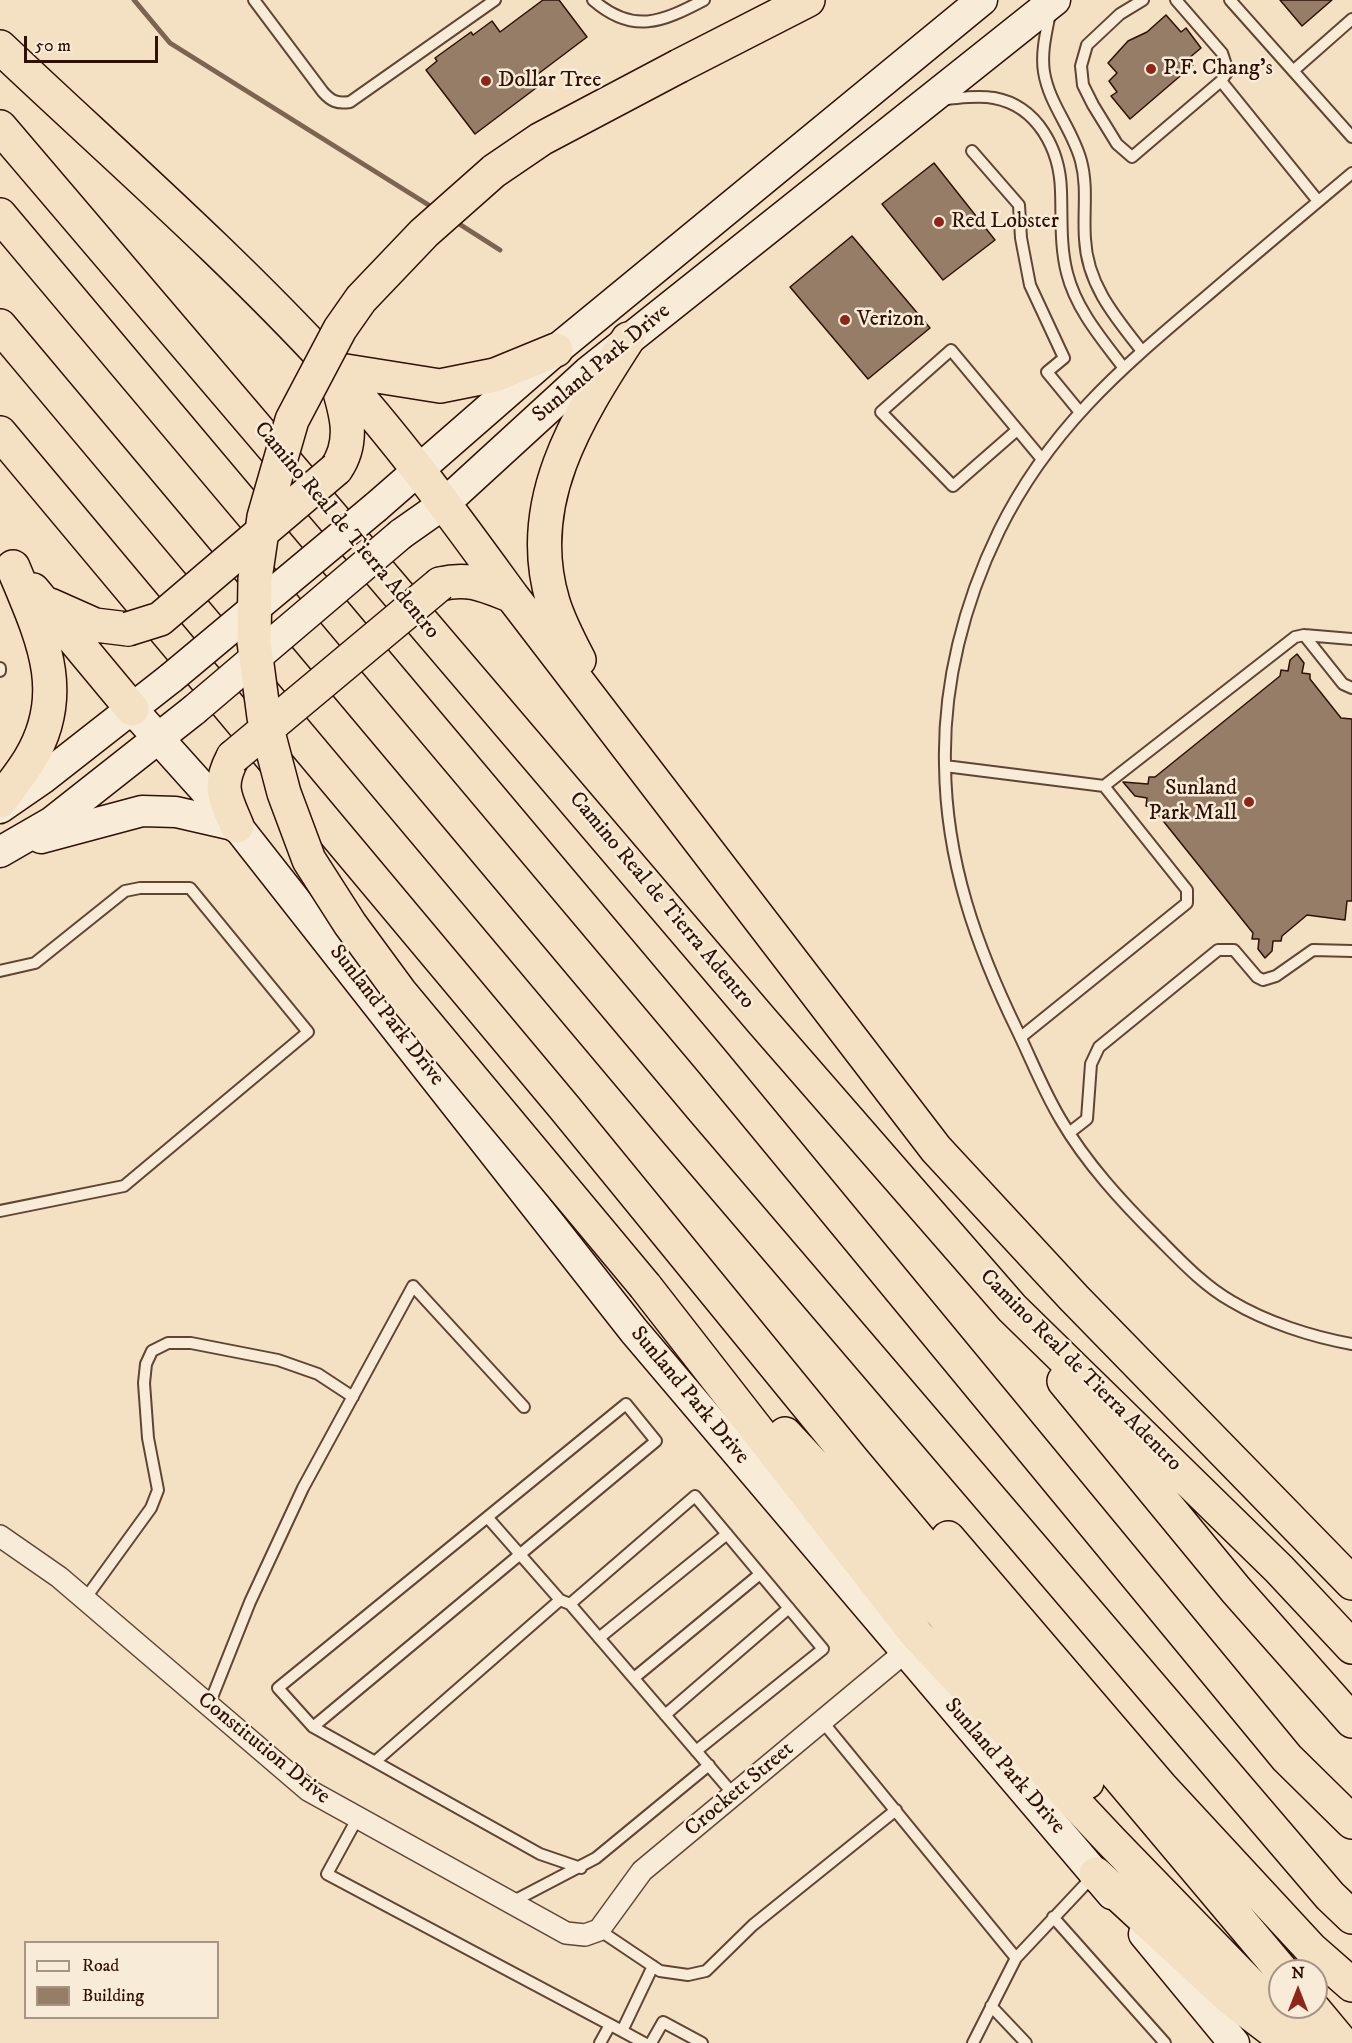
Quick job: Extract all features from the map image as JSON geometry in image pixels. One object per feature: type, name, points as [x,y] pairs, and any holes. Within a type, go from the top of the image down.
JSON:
[{"type":"highway","points":[[808,0],[541,139],[494,171],[424,232],[361,299],[340,329],[292,420],[264,517],[255,579],[254,642],[264,717],[284,793],[309,860],[350,924],[400,992],[645,1286],[917,1635],[1112,1842],[1307,2043]]},
{"type":"highway","points":[[0,47],[116,158],[199,231],[333,369],[445,503],[512,596],[936,1149],[1074,1298],[1352,1583]]},
{"type":"highway","name":"Camino Real de Tierra Adentro","points":[[0,127],[762,1021],[1012,1308],[1279,1569],[1352,1647]]},
{"type":"highway","points":[[0,215],[718,1070],[1287,1758],[1352,1822]]},
{"type":"highway","points":[[0,326],[677,1132],[1330,1896],[1352,1917]]},
{"type":"highway","points":[[610,724],[559,620],[548,584],[544,540],[551,490],[566,444],[589,400],[628,339]]},
{"type":"highway","points":[[333,369],[440,386],[495,375],[556,350]]},
{"type":"highway","points":[[43,602],[94,625],[128,629],[160,619],[336,469],[345,456],[349,439],[348,418],[333,369]]},
{"type":"highway","points":[[0,433],[564,1107],[854,1462],[1269,1959]]},
{"type":"highway","points":[[7,558],[132,709]]},
{"type":"highway","points":[[0,801],[30,758],[43,730],[49,702],[51,675],[44,643],[7,558]]},
{"type":"highway","points":[[237,826],[223,792],[225,771],[233,757],[440,584],[459,580],[479,583],[512,596]]},
{"type":"highway","points":[[564,1107],[763,1321],[1161,1787],[1311,1949],[1352,1985]]},
{"type":"highway","points":[[645,1286],[827,1479],[1064,1757],[1171,1874],[1251,1951],[1268,1963]]},
{"type":"highway","points":[[1012,1308],[1088,1413],[1236,1590],[1352,1721]]},
{"type":"highway","points":[[1225,1451],[1352,1559]]},
{"type":"highway","points":[[1095,1874],[1230,1998],[1289,2043]]},
{"type":"highway","points":[[1328,2014],[1352,2033]]},
{"type":"highway","points":[[1322,2019],[1342,2043]]},
{"type":"main road","name":"Sunland Park Drive","points":[[0,808],[42,779],[171,678],[419,472],[556,350],[982,0]]},
{"type":"main road","name":"Sunland Park Drive","points":[[5,849],[52,822],[194,710],[401,534],[445,503],[588,372],[628,339],[1053,2]]},
{"type":"main road","name":"Sunland Park Drive","points":[[132,709],[237,826],[634,1331],[1095,1874],[1234,2043]]},
{"type":"main road","points":[[5,849],[142,811],[176,812],[237,826]]},
{"type":"street","name":"Constitution Drive","points":[[0,1536],[11,1541],[86,1599],[308,1790],[566,1933],[592,1933]]},
{"type":"street","name":"Crockett Street","points":[[592,1933],[642,1871],[905,1652]]},
{"type":"lane","points":[[254,0],[323,92],[333,102],[338,103],[350,102],[495,0]]},
{"type":"lane","points":[[593,0],[616,17],[638,22],[668,18],[704,0]]},
{"type":"lane","points":[[1143,0],[1120,14],[1088,45],[1082,59],[1081,76],[1087,94],[1120,149],[1132,157],[1221,81],[1228,71],[1222,52],[1176,0]]},
{"type":"lane","points":[[1230,0],[1352,137]]},
{"type":"lane","points":[[1053,2],[1043,54],[1044,76],[1081,160],[1085,186],[1085,236],[1089,266],[1100,294],[1142,351]]},
{"type":"lane","points":[[1293,71],[1352,19]]},
{"type":"lane","points":[[1221,81],[1318,201]]},
{"type":"lane","points":[[932,100],[979,96],[1004,100],[1025,111],[1043,130],[1053,152],[1060,178],[1062,242],[1067,276],[1086,317],[1123,367]]},
{"type":"lane","points":[[972,151],[1019,204],[1021,238],[1030,285],[1064,358],[1047,372],[1079,411]]},
{"type":"lane","points":[[1352,173],[1123,367],[1079,411],[1041,458],[1000,528],[969,606],[951,681],[946,720],[945,766],[951,845],[963,899],[981,951],[1069,1133],[1096,1170],[1148,1228],[1191,1270],[1231,1302],[1280,1323],[1352,1344]]},
{"type":"lane","points":[[1017,430],[953,486],[881,412],[951,350],[1041,458]]},
{"type":"lane","points":[[1104,786],[1291,640],[1304,634],[1352,639]]},
{"type":"lane","points":[[1304,634],[1343,684],[1352,688]]},
{"type":"lane","points":[[945,766],[1104,786],[1187,890],[1187,903],[1021,1037]]},
{"type":"lane","points":[[0,971],[35,963],[125,891],[140,888],[190,888],[309,1032],[124,1186],[0,1211]]},
{"type":"lane","points":[[1069,1133],[1087,1119],[1091,1064],[1099,1047],[1218,950],[1234,950],[1257,977],[1263,980],[1276,976],[1313,950],[1352,951]]},
{"type":"lane","points":[[209,1705],[249,1602],[303,1488],[413,1286],[524,1407]]},
{"type":"lane","points":[[86,1599],[151,1508],[158,1490],[148,1438],[144,1383],[146,1364],[152,1351],[168,1343],[190,1343],[278,1360],[318,1374],[353,1397]]},
{"type":"lane","points":[[312,1727],[656,1440],[626,1404],[278,1688],[312,1727],[376,1760],[540,1854],[581,1868]]},
{"type":"lane","points":[[376,1760],[694,1496],[823,1649],[696,1751]]},
{"type":"lane","points":[[488,1518],[599,1638],[734,1795]]},
{"type":"lane","points":[[599,1638],[727,1534]]},
{"type":"lane","points":[[634,1678],[760,1574]]},
{"type":"lane","points":[[665,1715],[789,1608]]},
{"type":"lane","points":[[822,1722],[1016,1958]]},
{"type":"lane","points":[[510,1903],[581,1868],[709,1765]]},
{"type":"lane","points":[[592,1933],[660,1971],[687,1975],[706,1971],[753,1924],[896,1810]]},
{"type":"lane","points":[[357,1819],[327,1874],[644,2043]]},
{"type":"lane","points":[[973,2043],[1016,1958],[1095,1874]]},
{"type":"lane","points":[[1053,1917],[1165,2043]]},
{"type":"lane","points":[[622,2031],[654,1966]]},
{"type":"lane","points":[[992,2006],[1026,2043]]},
{"type":"lane","points":[[651,2043],[663,2022],[702,2043]]},
{"type":"lane","points":[[600,2043],[610,2025]]},
{"type":"building","name":"Dollar Tree","points":[[543,0],[559,0],[587,37],[534,77],[540,85],[475,134],[426,70],[437,61],[435,58],[471,32],[473,35],[492,21],[500,32]]},
{"type":"building","points":[[1280,0],[1332,0],[1302,26]]},
{"type":"building","name":"P.F. Chang's","points":[[1166,15],[1181,32],[1186,28],[1201,48],[1188,59],[1193,65],[1130,119],[1111,96],[1117,92],[1109,81],[1117,73],[1108,63],[1128,41],[1147,32]]},
{"type":"building","name":"Red Lobster","points":[[934,163],[995,240],[943,280],[882,204]]},
{"type":"building","points":[[852,236],[930,328],[868,379],[790,287]]},
{"type":"building","name":"Sunland Park Mall","points":[[1297,654],[1304,663],[1302,673],[1310,674],[1310,679],[1341,718],[1352,719],[1352,901],[1347,901],[1345,920],[1307,915],[1282,936],[1281,941],[1273,941],[1272,951],[1265,958],[1258,949],[1259,939],[1252,939],[1253,933],[1152,807],[1146,806],[1147,798],[1135,796],[1123,782],[1148,784],[1149,777],[1155,777],[1280,676],[1281,670],[1288,671],[1290,660]]},
{"type":"waterway","points":[[134,0],[170,43],[435,209]]},
{"type":"waterway","points":[[453,220],[500,250]]},
{"type":"place","name":"P.F. Chang's","points":[[1151,69]]},
{"type":"place","name":"Dollar Tree","points":[[486,81]]},
{"type":"place","name":"Red Lobster","points":[[939,222]]},
{"type":"place","name":"Verizon","points":[[845,320]]},
{"type":"place","name":"Sunland Park Mall","points":[[1249,802]]}]
